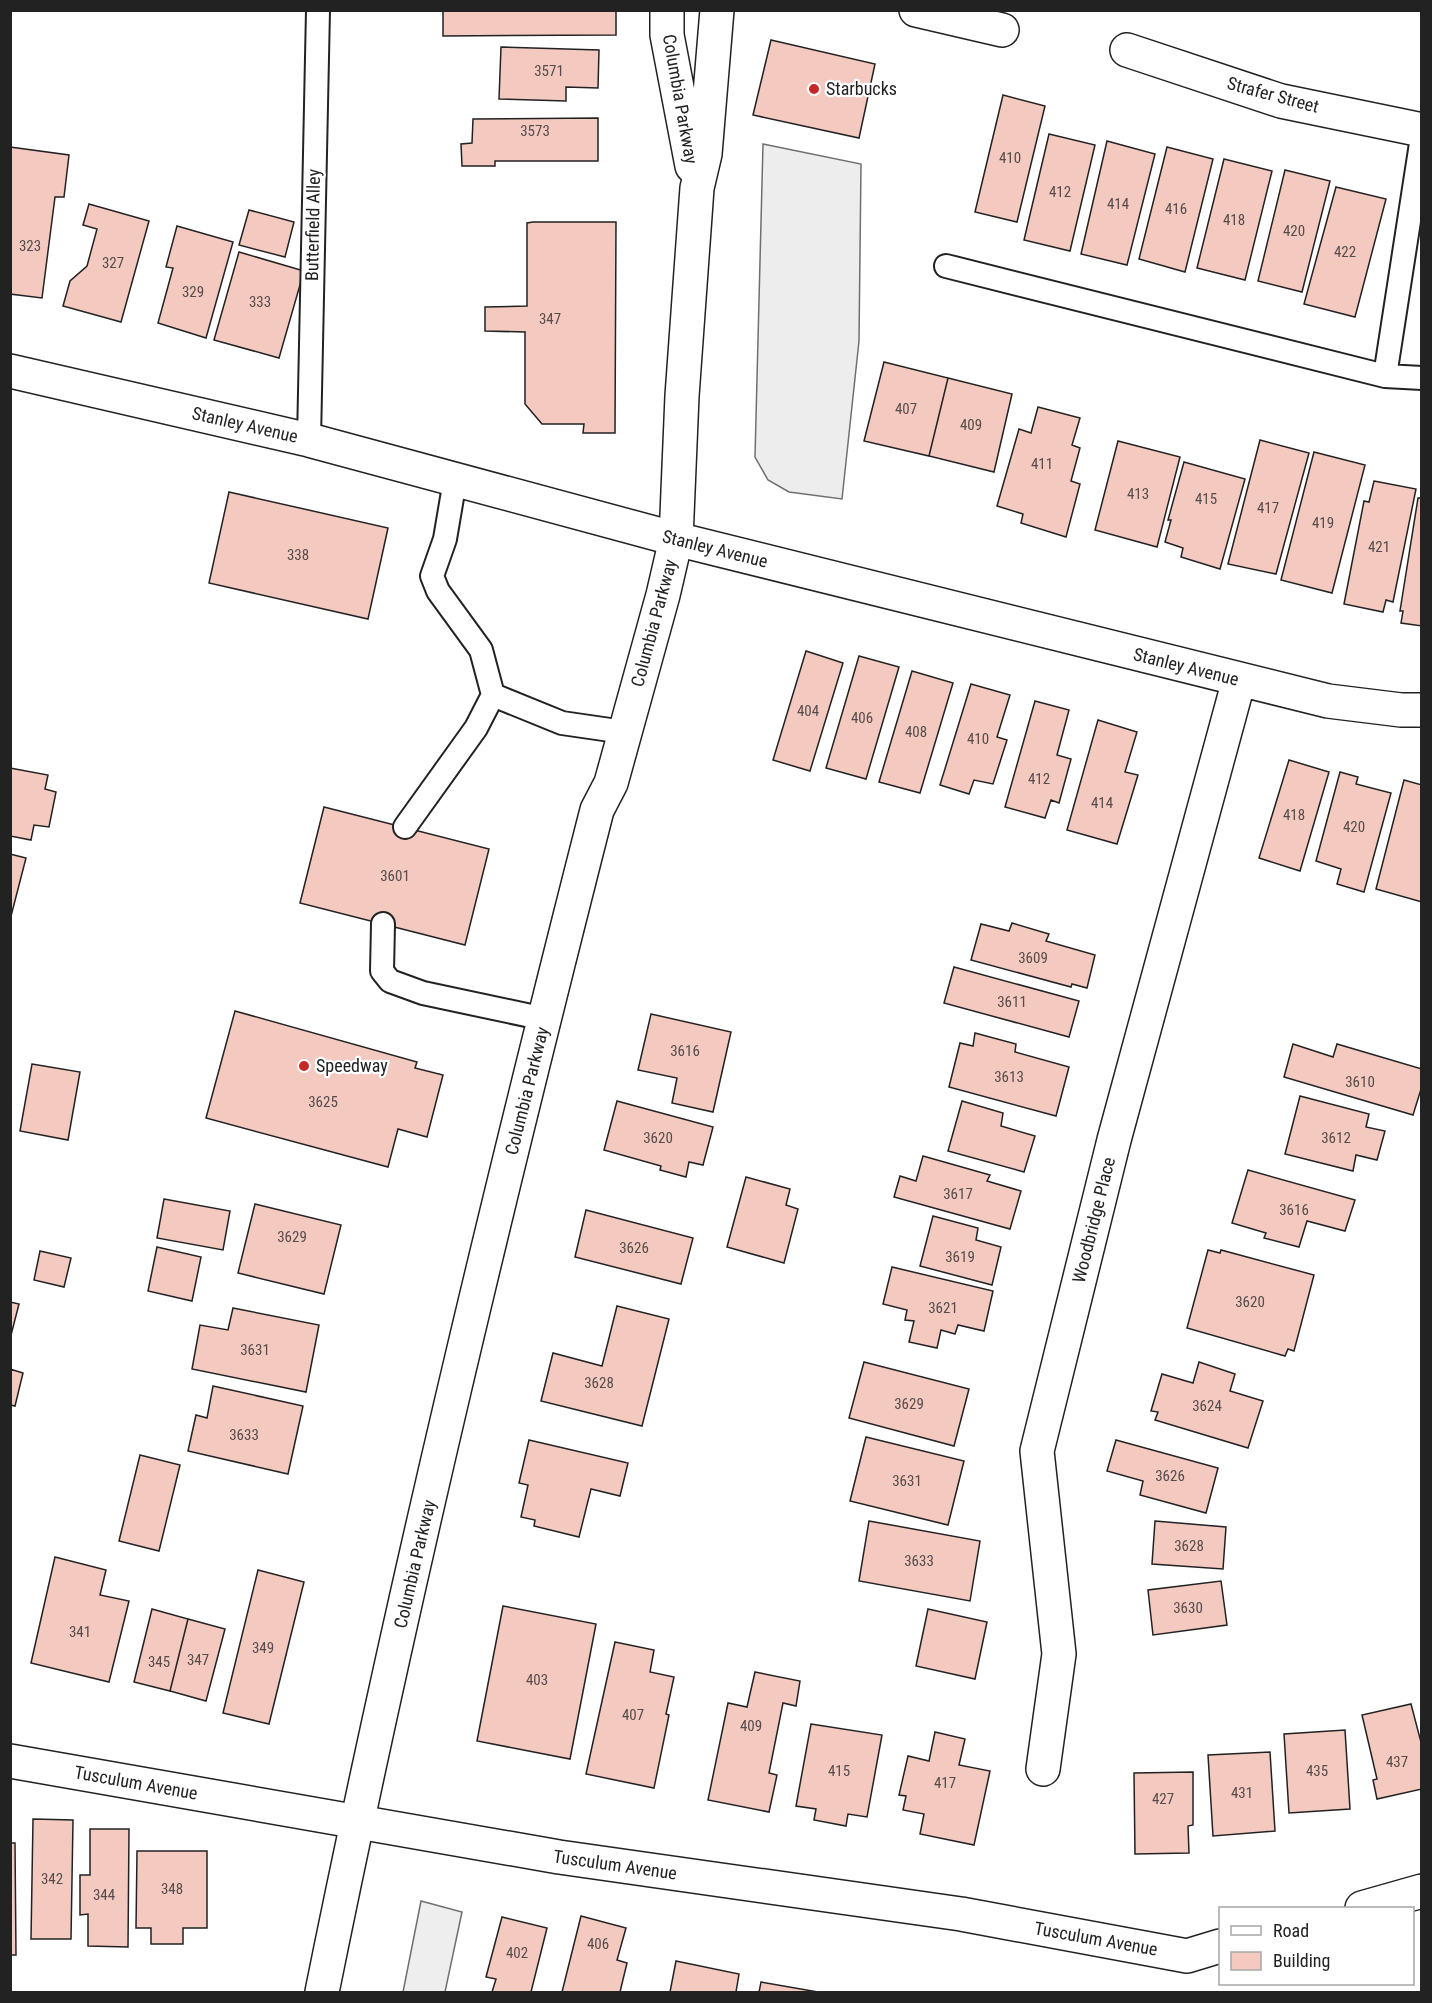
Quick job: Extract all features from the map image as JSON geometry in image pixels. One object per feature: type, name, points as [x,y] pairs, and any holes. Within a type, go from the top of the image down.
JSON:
[{"type":"main road","name":"Columbia Parkway","points":[[667,10],[667,34],[697,188]]},
{"type":"main road","name":"Columbia Parkway","points":[[322,1992],[357,1821],[462,1356],[597,810],[611,783],[663,595],[676,539],[682,396],[697,188],[705,154],[717,10]]},
{"type":"main road","points":[[916,10],[1002,30]]},
{"type":"main road","name":"Strafer Street","points":[[1127,50],[1281,101],[1422,130]]},
{"type":"main road","name":"Stanley Avenue","points":[[10,371],[309,440],[676,539],[1328,702],[1422,710]]},
{"type":"main road","name":"Woodbridge Place","points":[[1043,1769],[1059,1654],[1037,1450],[1114,1140],[1239,680]]},
{"type":"main road","name":"Tusculum Avenue","points":[[10,1761],[559,1857],[961,1914],[1187,1956],[1219,1947]]},
{"type":"main road","points":[[1368,1907],[1419,1899]]},
{"type":"lane","name":"Butterfield Alley","points":[[309,440],[318,10]]},
{"type":"lane","points":[[1385,376],[1422,137]]},
{"type":"lane","points":[[946,266],[1385,376],[1422,378]]},
{"type":"lane","points":[[405,827],[476,728],[493,695],[481,650],[438,591],[432,576],[445,539],[455,480]]},
{"type":"lane","points":[[493,695],[562,723],[624,732]]},
{"type":"lane","points":[[383,924],[382,971],[390,981],[423,993],[545,1019]]},
{"type":"shaded area","points":[[763,144],[861,164],[859,341],[842,499],[789,492],[768,480],[755,457]]},
{"type":"shaded area","points":[[421,1901],[462,1912],[445,1992],[403,1992]]},
{"type":"building","points":[[443,10],[616,10],[616,35],[443,36]]},
{"type":"building","name":"Starbucks","points":[[771,40],[875,64],[859,138],[753,115]]},
{"type":"building","points":[[501,47],[599,50],[598,88],[566,87],[566,101],[499,99]]},
{"type":"building","points":[[1003,95],[1045,106],[1017,222],[975,212]]},
{"type":"building","points":[[598,118],[598,161],[495,161],[495,166],[462,166],[461,144],[472,143],[473,119]]},
{"type":"building","points":[[1049,134],[1095,145],[1070,251],[1024,240]]},
{"type":"building","points":[[1107,141],[1155,154],[1127,265],[1081,254]]},
{"type":"building","points":[[10,147],[69,155],[64,197],[55,197],[42,298],[10,294]]},
{"type":"building","points":[[1167,147],[1213,159],[1185,272],[1139,259]]},
{"type":"building","points":[[1224,159],[1272,171],[1245,280],[1197,268]]},
{"type":"building","points":[[1285,170],[1330,181],[1302,292],[1258,281]]},
{"type":"building","points":[[1336,187],[1386,199],[1355,317],[1304,304]]},
{"type":"building","points":[[89,204],[149,221],[121,322],[63,306],[70,281],[87,266],[97,229],[83,225]]},
{"type":"building","points":[[249,210],[294,222],[285,257],[239,245]]},
{"type":"building","points":[[616,222],[615,433],[583,433],[584,424],[542,424],[525,404],[525,332],[485,331],[485,307],[527,306],[527,223]]},
{"type":"building","points":[[177,226],[233,242],[206,338],[158,323],[173,268],[166,267]]},
{"type":"building","points":[[239,252],[304,271],[279,358],[214,340]]},
{"type":"building","points":[[884,362],[948,378],[929,456],[864,441]]},
{"type":"building","points":[[948,378],[1012,394],[994,472],[929,456]]},
{"type":"building","points":[[1038,407],[1080,418],[1072,445],[1080,448],[1071,481],[1080,484],[1066,537],[1021,523],[1023,514],[997,506],[1019,429],[1031,433]]},
{"type":"building","points":[[1260,440],[1309,453],[1276,574],[1228,564]]},
{"type":"building","points":[[1118,441],[1180,457],[1157,547],[1095,530]]},
{"type":"building","points":[[1314,452],[1365,465],[1332,593],[1281,580]]},
{"type":"building","points":[[1184,462],[1245,479],[1220,569],[1181,557],[1183,548],[1165,542],[1171,520],[1168,520]]},
{"type":"building","points":[[1374,481],[1416,489],[1393,602],[1386,600],[1383,612],[1344,604],[1364,501],[1369,502]]},
{"type":"building","points":[[229,492],[388,528],[368,619],[209,583]]},
{"type":"building","points":[[1418,498],[1422,498],[1422,626],[1401,623],[1403,611],[1400,611]]},
{"type":"building","points":[[806,651],[843,663],[810,771],[773,760]]},
{"type":"building","points":[[859,656],[899,667],[866,779],[826,768]]},
{"type":"building","points":[[912,671],[953,683],[920,793],[879,782]]},
{"type":"building","points":[[971,684],[1010,695],[997,737],[1007,740],[993,784],[974,780],[969,794],[940,785]]},
{"type":"building","points":[[1035,701],[1069,710],[1057,755],[1071,759],[1059,803],[1051,800],[1045,818],[1005,807]]},
{"type":"building","points":[[1098,720],[1137,732],[1125,772],[1138,775],[1117,844],[1067,830]]},
{"type":"building","points":[[1289,760],[1329,772],[1300,871],[1259,858]]},
{"type":"building","points":[[10,768],[48,775],[45,789],[56,792],[49,827],[34,825],[31,840],[10,836]]},
{"type":"building","points":[[1340,772],[1358,777],[1356,784],[1391,793],[1364,892],[1337,884],[1341,869],[1316,861]]},
{"type":"building","points":[[1404,780],[1422,785],[1422,902],[1376,889]]},
{"type":"building","points":[[324,807],[489,849],[465,945],[300,903]]},
{"type":"building","points":[[10,854],[26,858],[10,920]]},
{"type":"building","points":[[1012,923],[1049,934],[1046,941],[1095,955],[1087,988],[1072,984],[1071,987],[971,960],[981,924],[1009,931]]},
{"type":"building","points":[[954,967],[1079,1001],[1069,1037],[944,1003]]},
{"type":"building","points":[[235,1011],[417,1062],[415,1068],[443,1075],[427,1137],[398,1129],[388,1167],[206,1118]]},
{"type":"building","points":[[651,1014],[731,1032],[713,1112],[672,1103],[677,1078],[638,1070]]},
{"type":"building","points":[[975,1033],[1016,1044],[1015,1052],[1069,1067],[1056,1116],[949,1087],[960,1043],[973,1046]]},
{"type":"building","points":[[1293,1044],[1333,1057],[1337,1044],[1422,1069],[1422,1086],[1413,1115],[1284,1077]]},
{"type":"building","points":[[32,1064],[80,1072],[68,1140],[20,1131]]},
{"type":"building","points":[[1300,1096],[1369,1114],[1366,1127],[1385,1131],[1377,1160],[1356,1155],[1353,1171],[1285,1154]]},
{"type":"building","points":[[617,1101],[713,1127],[703,1165],[689,1162],[686,1177],[660,1170],[661,1166],[604,1150]]},
{"type":"building","points":[[962,1101],[1003,1113],[1001,1126],[1035,1136],[1024,1172],[948,1151]]},
{"type":"building","points":[[923,1156],[990,1175],[987,1181],[1021,1191],[1010,1229],[894,1197],[900,1176],[916,1181]]},
{"type":"building","points":[[1248,1170],[1355,1200],[1345,1231],[1307,1221],[1299,1247],[1264,1238],[1266,1233],[1232,1223]]},
{"type":"building","points":[[746,1177],[790,1189],[786,1205],[798,1209],[784,1263],[727,1247]]},
{"type":"building","points":[[164,1199],[230,1211],[223,1250],[157,1238]]},
{"type":"building","points":[[255,1204],[341,1225],[324,1294],[238,1273]]},
{"type":"building","points":[[586,1210],[693,1238],[681,1284],[575,1257]]},
{"type":"building","points":[[933,1216],[978,1228],[976,1240],[1001,1247],[992,1285],[920,1266]]},
{"type":"building","points":[[157,1247],[201,1257],[192,1301],[148,1291]]},
{"type":"building","points":[[1208,1250],[1220,1253],[1221,1250],[1314,1275],[1294,1351],[1288,1349],[1285,1356],[1187,1328]]},
{"type":"building","points":[[40,1251],[71,1258],[64,1287],[34,1280]]},
{"type":"building","points":[[892,1267],[993,1291],[984,1331],[958,1325],[955,1334],[941,1330],[937,1348],[909,1342],[914,1321],[905,1320],[907,1310],[883,1304]]},
{"type":"building","points":[[10,1302],[19,1304],[10,1339]]},
{"type":"building","points":[[617,1306],[669,1319],[642,1426],[541,1401],[553,1353],[602,1366]]},
{"type":"building","points":[[233,1308],[319,1325],[306,1392],[192,1369],[200,1325],[228,1330]]},
{"type":"building","points":[[864,1362],[969,1389],[954,1446],[849,1418]]},
{"type":"building","points":[[1199,1362],[1235,1374],[1230,1391],[1263,1401],[1248,1448],[1155,1420],[1158,1412],[1151,1411],[1162,1374],[1193,1383]]},
{"type":"building","points":[[10,1369],[23,1373],[15,1406],[10,1405]]},
{"type":"building","points":[[213,1386],[303,1406],[288,1474],[188,1451],[196,1415],[207,1418]]},
{"type":"building","points":[[866,1437],[964,1461],[948,1525],[850,1501]]},
{"type":"building","points":[[529,1440],[628,1463],[620,1496],[591,1489],[579,1537],[534,1526],[535,1520],[521,1517],[528,1485],[519,1483]]},
{"type":"building","points":[[1116,1440],[1218,1468],[1206,1513],[1140,1495],[1143,1481],[1107,1471]]},
{"type":"building","points":[[140,1455],[180,1465],[159,1551],[119,1541]]},
{"type":"building","points":[[869,1521],[980,1541],[970,1601],[859,1581]]},
{"type":"building","points":[[1155,1521],[1226,1527],[1223,1569],[1152,1564]]},
{"type":"building","points":[[55,1557],[106,1570],[100,1595],[129,1601],[109,1682],[31,1663]]},
{"type":"building","points":[[258,1570],[304,1582],[269,1724],[223,1713]]},
{"type":"building","points":[[1221,1581],[1227,1625],[1153,1635],[1148,1590]]},
{"type":"building","points":[[503,1606],[596,1624],[570,1759],[477,1741]]},
{"type":"building","points":[[152,1609],[188,1619],[170,1691],[134,1682]]},
{"type":"building","points":[[928,1609],[987,1622],[975,1679],[916,1666]]},
{"type":"building","points":[[188,1619],[225,1629],[206,1701],[170,1691]]},
{"type":"building","points":[[615,1642],[654,1650],[650,1672],[674,1677],[666,1714],[669,1715],[654,1788],[586,1774]]},
{"type":"building","points":[[755,1672],[800,1681],[796,1706],[783,1703],[769,1773],[777,1775],[769,1812],[708,1800],[728,1703],[747,1707]]},
{"type":"building","points":[[1411,1704],[1422,1746],[1422,1789],[1377,1799],[1373,1780],[1377,1779],[1362,1715]]},
{"type":"building","points":[[811,1724],[882,1735],[867,1817],[848,1814],[846,1826],[814,1820],[816,1809],[796,1806]]},
{"type":"building","points":[[1345,1730],[1350,1809],[1289,1813],[1284,1734]]},
{"type":"building","points":[[935,1732],[965,1739],[959,1765],[990,1771],[974,1845],[920,1834],[924,1814],[903,1810],[906,1796],[899,1795],[908,1756],[929,1761]]},
{"type":"building","points":[[1270,1752],[1275,1831],[1213,1836],[1208,1755]]},
{"type":"building","points":[[1193,1772],[1193,1825],[1188,1826],[1189,1853],[1135,1854],[1134,1773]]},
{"type":"building","points":[[33,1819],[73,1820],[71,1939],[31,1939]]},
{"type":"building","points":[[90,1829],[129,1829],[128,1947],[88,1946],[88,1914],[80,1915],[80,1875],[90,1875]]},
{"type":"building","points":[[10,1843],[15,1843],[16,1955],[10,1955]]},
{"type":"building","points":[[137,1851],[207,1851],[207,1928],[183,1928],[183,1944],[151,1944],[151,1928],[136,1928]]},
{"type":"building","points":[[581,1916],[626,1928],[617,1960],[627,1963],[620,1992],[562,1992]]},
{"type":"building","points":[[502,1917],[547,1928],[531,1992],[492,1992],[496,1979],[486,1977]]},
{"type":"building","points":[[676,1961],[739,1974],[736,1992],[670,1992]]},
{"type":"building","points":[[761,1982],[818,1992],[759,1992]]},
{"type":"place","name":"Starbucks","points":[[814,89]]},
{"type":"place","name":"Speedway","points":[[304,1066]]}]
